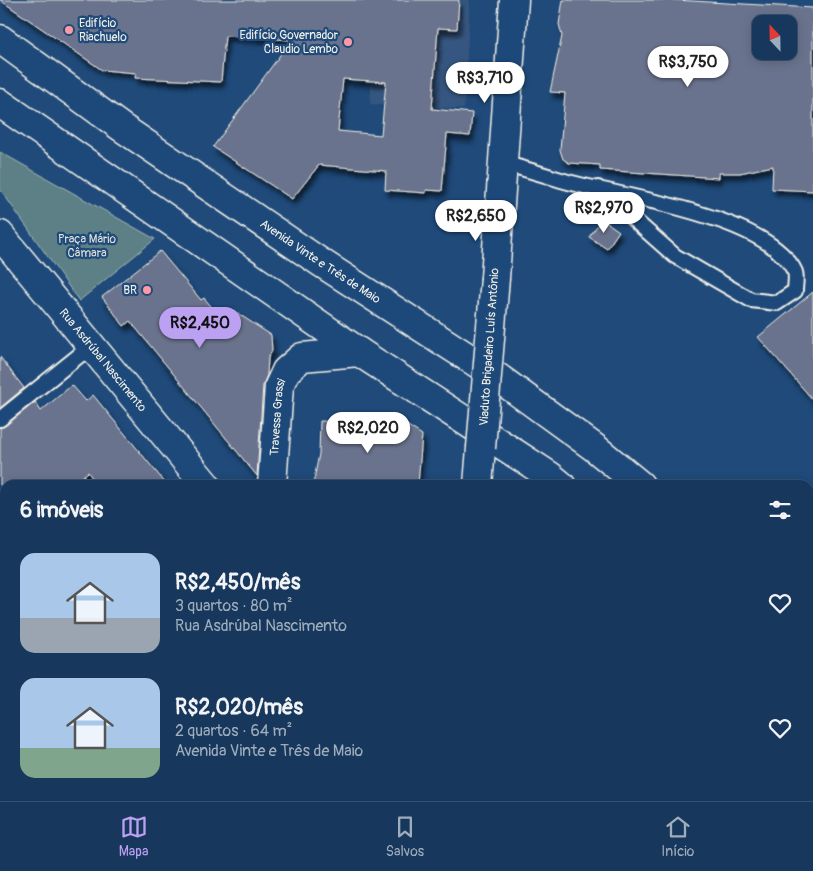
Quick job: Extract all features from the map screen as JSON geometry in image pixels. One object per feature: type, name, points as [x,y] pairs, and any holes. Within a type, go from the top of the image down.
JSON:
[{"type":"main road","name":"Viaduto Brigadeiro Luís Antônio","points":[[478,480],[514,0]]},
{"type":"main road","name":"Avenida Vinte e Três de Maio","points":[[0,39],[121,126],[304,251],[489,371],[595,448],[634,480]]},
{"type":"main road","points":[[0,103],[359,352],[555,480]]},
{"type":"main road","name":"Rua Asdrúbal Nascimento","points":[[0,235],[202,480]]},
{"type":"main road","name":"Travessa Grassi","points":[[272,480],[279,386],[286,371],[302,357],[359,352]]},
{"type":"lane","points":[[502,163],[561,180],[598,188],[720,219],[762,239],[785,258],[796,273],[795,291],[778,303],[751,300],[674,256],[598,188]]},
{"type":"lane","points":[[0,419],[91,346]]},
{"type":"shaded area","points":[[377,0],[470,0],[464,109],[370,104]]},
{"type":"green space","name":"Praça Mário Câmara","points":[[0,152],[155,239],[79,301],[0,189]]},
{"type":"building","points":[[0,0],[459,0],[457,29],[438,28],[432,109],[472,113],[470,136],[447,134],[442,191],[426,190],[426,193],[385,190],[386,171],[319,165],[292,199],[213,147],[291,40],[225,36],[221,82],[135,78],[136,73],[102,70]],"holes":[[[343,79],[386,82],[381,135],[338,131]]]},
{"type":"building","points":[[563,0],[675,0],[813,8],[813,191],[772,189],[773,166],[740,173],[719,173],[719,178],[600,170],[600,165],[569,163],[563,159],[560,150],[565,93],[550,92],[562,36],[559,24]]},
{"type":"building","points":[[602,219],[619,231],[607,249],[589,237]]},
{"type":"building","points":[[160,251],[201,300],[204,298],[223,320],[234,311],[271,335],[272,351],[268,358],[267,375],[263,385],[257,476],[130,321],[124,326],[102,297]]},
{"type":"building","points":[[813,292],[813,400],[758,337]]},
{"type":"building","points":[[0,357],[24,388],[0,408]]},
{"type":"building","points":[[72,385],[86,401],[93,395],[163,480],[94,480],[88,472],[78,480],[0,480],[0,428],[35,402],[41,411]]},
{"type":"building","points":[[320,421],[405,424],[422,435],[418,480],[314,480],[319,454]]},
{"type":"place","name":"Edifício Riachuelo","points":[[69,30]]},
{"type":"place","name":"Edifício Governador Claudio Lembo","points":[[348,42]]},
{"type":"place","name":"BR","points":[[147,290]]}]
